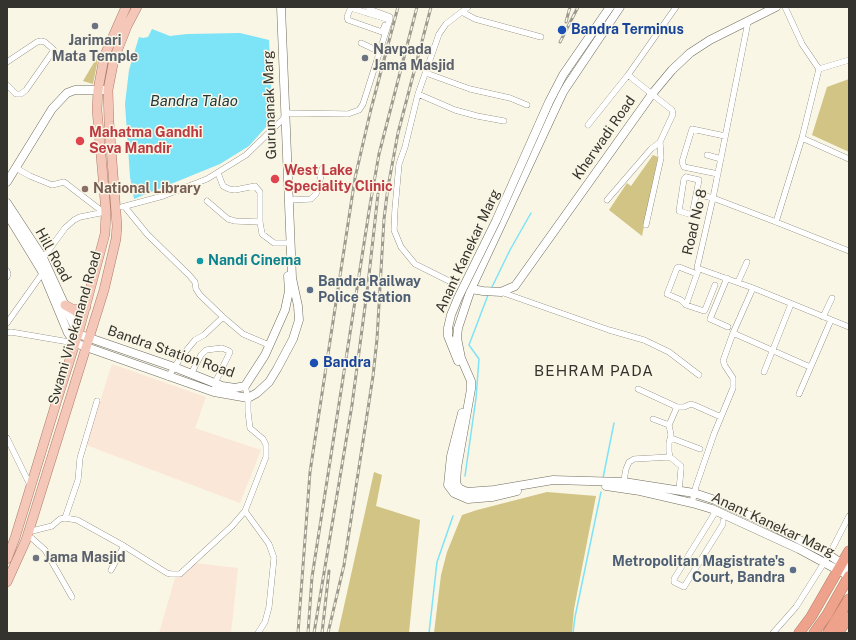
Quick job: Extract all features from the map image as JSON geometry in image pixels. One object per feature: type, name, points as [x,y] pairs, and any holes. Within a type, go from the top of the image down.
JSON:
[{"type":"highway","points":[[799,633],[843,568],[849,551]]},
{"type":"highway","points":[[814,633],[828,615],[849,576]]},
{"type":"highway","points":[[828,633],[849,599]]},
{"type":"highway","points":[[838,633],[849,617]]},
{"type":"main road","name":"Swami Vivekanand Road","points":[[7,559],[15,538],[30,485],[78,334],[105,234],[105,212],[97,110],[98,90],[104,57],[126,7]]},
{"type":"main road","name":"Swami Vivekanand Road","points":[[7,582],[27,533],[72,392],[104,290],[116,239],[121,208],[109,122],[108,90],[114,59],[127,26],[137,7]]},
{"type":"main road","points":[[65,305],[74,310],[86,307]]},
{"type":"main road","points":[[61,388],[72,392]]},
{"type":"street","name":"Gurunanak Marg","points":[[278,7],[283,50]]},
{"type":"street","name":"Gurunanak Marg","points":[[244,386],[265,354],[285,310],[289,291],[286,243],[286,116],[282,7]]},
{"type":"street","points":[[351,7],[367,9],[386,17],[382,32],[348,20],[347,17],[351,7]]},
{"type":"street","points":[[468,7],[446,24],[439,34],[418,94],[405,147],[399,164],[394,230],[401,247],[415,264],[457,285],[483,292],[501,292],[609,330],[644,340],[669,352],[698,375]]},
{"type":"street","name":"Anant Kanekar Marg","points":[[571,482],[552,484],[492,497],[468,499],[454,493],[448,485],[451,456],[466,395],[466,382],[449,339],[448,328],[451,315],[458,298],[496,221],[563,75],[610,7]]},
{"type":"street","name":"Anant Kanekar Marg","points":[[620,7],[563,92],[471,289],[458,328],[457,338],[462,358],[471,381],[471,389],[457,468],[456,484],[460,489],[467,492],[494,490],[553,480],[679,490],[694,493],[715,500],[768,524],[829,555],[849,576]]},
{"type":"street","points":[[588,125],[628,75],[676,7]]},
{"type":"street","points":[[776,222],[802,138],[819,69],[802,44],[785,7]]},
{"type":"street","name":"Kherwadi Road","points":[[501,292],[515,286],[652,94],[672,70],[690,53],[710,40],[748,22],[771,8]]},
{"type":"street","points":[[462,12],[475,19],[541,37]]},
{"type":"street","points":[[269,345],[243,334],[223,317],[200,295],[196,289],[195,282],[190,275],[121,208],[164,196],[207,179],[218,173],[246,156],[286,116],[348,114],[359,110],[363,104],[380,52],[386,17]]},
{"type":"street","name":"Road No 8","points":[[748,22],[713,198],[697,266],[698,272],[727,278],[738,282],[849,328]]},
{"type":"street","points":[[7,62],[40,40],[45,42],[54,50],[22,94],[16,94],[7,85]]},
{"type":"street","points":[[361,43],[380,52]]},
{"type":"street","points":[[819,69],[849,60]]},
{"type":"street","points":[[426,73],[470,90],[510,98],[527,105]]},
{"type":"street","points":[[607,200],[651,149],[660,142],[673,114],[672,110],[628,75]]},
{"type":"street","points":[[7,182],[52,109],[67,93],[75,90],[108,90]]},
{"type":"street","points":[[418,94],[455,110],[504,121]]},
{"type":"street","points":[[248,398],[263,388],[277,369],[293,339],[299,320],[298,306],[292,278],[286,116]]},
{"type":"street","points":[[718,174],[684,167],[682,162],[692,128],[725,136]]},
{"type":"street","points":[[802,138],[849,159]]},
{"type":"street","points":[[646,225],[661,158],[660,142]]},
{"type":"street","points":[[707,155],[721,159]]},
{"type":"street","points":[[16,168],[30,176],[52,185],[64,182],[105,212]]},
{"type":"street","points":[[290,200],[310,199],[316,194],[322,169]]},
{"type":"street","points":[[218,173],[223,186],[229,189],[255,186],[260,192],[260,222],[262,234],[274,243],[286,243]]},
{"type":"street","points":[[685,178],[699,180],[697,194],[693,214],[680,212],[685,178]]},
{"type":"street","points":[[697,194],[713,198],[849,251]]},
{"type":"street","points":[[207,201],[228,219],[235,221],[260,222]]},
{"type":"street","name":"Hill Road","points":[[7,203],[43,258],[45,270],[68,333],[75,343]]},
{"type":"street","points":[[43,258],[65,228],[74,220],[80,217],[105,212]]},
{"type":"street","name":"Hill Road","points":[[7,214],[45,270],[65,305],[78,334]]},
{"type":"street","points":[[738,282],[747,262]]},
{"type":"street","points":[[686,305],[698,272],[678,268],[667,294],[681,300],[686,305],[704,311],[715,285]]},
{"type":"street","points":[[45,270],[7,323],[9,333],[75,343]]},
{"type":"street","points":[[7,271],[7,277]]},
{"type":"street","points":[[727,278],[710,319],[728,327]]},
{"type":"street","points":[[692,503],[696,486],[714,434],[733,388],[733,378],[723,361],[733,333],[753,288]]},
{"type":"street","points":[[823,317],[832,298]]},
{"type":"street","points":[[764,372],[791,304]]},
{"type":"street","points":[[168,376],[195,340],[204,335],[223,317]]},
{"type":"street","points":[[799,394],[831,320]]},
{"type":"street","points":[[733,333],[810,367]]},
{"type":"street","points":[[78,334],[89,338]]},
{"type":"street","name":"Bandra Station Road","points":[[89,338],[174,367],[222,386],[235,388],[244,386]]},
{"type":"street","name":"Bandra Station Road","points":[[75,343],[214,392],[248,398]]},
{"type":"street","points":[[191,374],[201,355],[206,350],[222,348],[229,351],[230,352],[215,383],[214,392]]},
{"type":"street","points":[[27,533],[52,526],[60,519],[65,518],[77,520],[124,546],[167,573],[180,574],[245,512],[266,457],[266,445],[263,439],[250,428],[248,398],[244,386]]},
{"type":"street","points":[[638,390],[677,407],[684,408],[691,404],[694,405],[721,418]]},
{"type":"street","points":[[65,518],[78,480],[80,458],[97,401]]},
{"type":"street","points":[[670,457],[669,448],[671,432],[669,425],[677,407]]},
{"type":"street","points":[[653,418],[669,425]]},
{"type":"street","points":[[7,438],[30,485]]},
{"type":"street","points":[[671,438],[700,450]]},
{"type":"street","points":[[623,485],[626,469],[629,462],[634,459],[670,457],[681,466],[679,490]]},
{"type":"street","name":"Anant Kanekar Marg","points":[[641,487],[716,510],[824,563],[843,568]]},
{"type":"street","points":[[716,510],[674,579],[674,582],[684,587],[723,524],[722,521]]},
{"type":"street","points":[[245,512],[269,544],[274,558],[269,607],[265,622],[258,633]]},
{"type":"street","points":[[772,633],[796,607],[829,555],[849,516]]},
{"type":"street","points":[[27,533],[45,550],[72,597]]},
{"type":"street","points":[[111,570],[124,546]]},
{"type":"shaded area","points":[[99,54],[93,84],[83,81]]},
{"type":"shaded area","points":[[849,79],[849,152],[812,135],[827,87]]},
{"type":"shaded area","points":[[653,155],[658,157],[642,236],[609,210],[627,183],[631,186]]},
{"type":"shaded area","points":[[112,364],[206,397],[195,428],[261,450],[240,503],[86,445]]},
{"type":"shaded area","points":[[374,472],[382,475],[376,506],[420,520],[409,633],[338,633]]},
{"type":"shaded area","points":[[547,492],[596,496],[574,609],[572,633],[434,633],[441,575],[447,552],[462,515]]},
{"type":"shaded area","points":[[194,563],[238,568],[231,633],[159,633],[175,578]]},
{"type":"water","name":"Bandra Talao","points":[[152,29],[170,36],[187,34],[240,33],[269,40],[272,109],[266,127],[249,146],[220,164],[134,199],[130,177],[125,104],[129,70],[139,37],[148,37]]},
{"type":"waterway","points":[[491,289],[510,250],[531,213]]},
{"type":"waterway","points":[[465,476],[476,398],[479,359],[469,345],[488,295]]},
{"type":"waterway","points":[[603,478],[614,423]]},
{"type":"waterway","points":[[573,633],[601,492]]},
{"type":"waterway","points":[[429,633],[437,562],[453,516]]},
{"type":"railway","points":[[298,633],[310,472],[355,178],[371,109],[398,7]]},
{"type":"railway","points":[[308,633],[312,577],[370,205],[379,154],[417,7]]},
{"type":"railway","points":[[328,633],[344,565],[373,376],[377,339],[384,219],[388,187],[398,133],[431,7]]},
{"type":"railway","points":[[566,22],[570,7]]},
{"type":"railway","points":[[560,42],[578,7]]},
{"type":"railway","points":[[314,633],[352,405],[378,194]]},
{"type":"railway","points":[[322,633],[329,571]]},
{"type":"place","name":"Jarimari Mata Temple","points":[[95,26]]},
{"type":"place","name":"Bandra Terminus","points":[[562,30]]},
{"type":"place","name":"Navpada Jama Masjid","points":[[365,58]]},
{"type":"place","name":"Mahatma Gandhi Seva Mandir","points":[[80,141]]},
{"type":"place","name":"West Lake Speciality Clinic","points":[[275,179]]},
{"type":"place","name":"National Library","points":[[85,189]]},
{"type":"place","name":"Nandi Cinema","points":[[200,261]]},
{"type":"place","name":"Bandra Railway Police Station","points":[[310,290]]},
{"type":"place","name":"Bandra","points":[[314,363]]},
{"type":"place","name":"Jama Masjid","points":[[36,558]]},
{"type":"place","name":"Metropolitan Magistrate's Court, Bandra","points":[[793,570]]},
{"type":"district","name":"BEHRAM PADA","points":[[594,371]]}]
